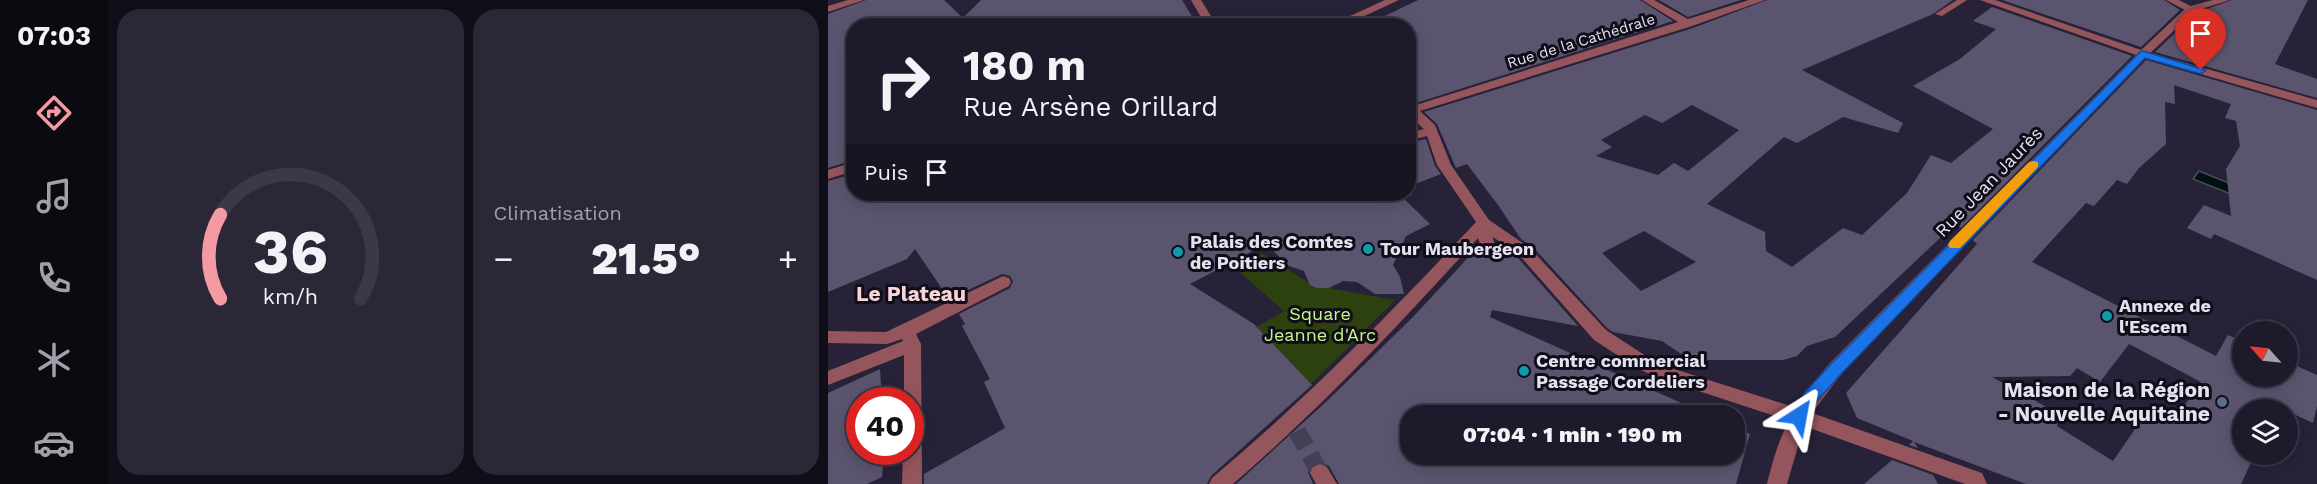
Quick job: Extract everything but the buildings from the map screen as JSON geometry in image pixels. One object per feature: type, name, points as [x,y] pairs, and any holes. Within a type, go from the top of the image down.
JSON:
[{"type":"street","points":[[828,9],[859,0]]},
{"type":"street","points":[[1196,0],[1207,18]]},
{"type":"street","points":[[1352,18],[1394,0]]},
{"type":"street","points":[[1647,0],[1688,24]]},
{"type":"street","name":"Rue de la Cathédrale","points":[[1416,107],[1760,0]]},
{"type":"street","points":[[1985,0],[2143,54],[2317,104]]},
{"type":"street","points":[[2171,0],[2191,9]]},
{"type":"street","name":"Rue Jean Jaurès","points":[[1777,484],[1786,444],[1799,416],[1811,397],[1836,369],[2143,54],[2191,9],[2225,0]]},
{"type":"street","points":[[1416,114],[1431,130],[1444,165],[1484,223],[1525,252],[1600,335],[1642,363],[1688,382],[1799,416],[1980,482]]},
{"type":"street","points":[[1416,135],[1431,130]]},
{"type":"street","points":[[828,175],[846,169]]},
{"type":"street","points":[[1484,223],[1487,247]]},
{"type":"street","points":[[1219,484],[1295,425],[1484,223]]},
{"type":"street","points":[[828,378],[909,338],[1003,282]]},
{"type":"street","points":[[828,337],[909,338]]},
{"type":"street","points":[[909,338],[912,484]]},
{"type":"lane","points":[[1939,14],[1964,0]]},
{"type":"green space","name":"Square Jeanne d'Arc","points":[[1262,253],[1317,288],[1329,288],[1395,300],[1311,384],[1257,327],[1284,311],[1232,265]]},
{"type":"shaded area","points":[[2199,171],[2256,194],[2251,202],[2193,179]]},
{"type":"tunnel","points":[[1297,431],[1320,473]]},
{"type":"slow traffic","points":[[1955,245],[2033,165]]},
{"type":"place","name":"Tour Maubergeon","points":[[1368,249]]},
{"type":"place","name":"Palais des Comtes de Poitiers","points":[[1178,252]]},
{"type":"place","name":"Annexe de l'Escem","points":[[2107,316]]},
{"type":"place","name":"Centre commercial Passage Cordeliers","points":[[1524,371]]},
{"type":"place","name":"Maison de la Région - Nouvelle Aquitaine","points":[[2222,402]]},
{"type":"district","name":"Le Plateau","points":[[911,294]]},
{"type":"route","points":[[1799,416],[1811,397],[1836,369],[2143,54],[2201,70]]}]
